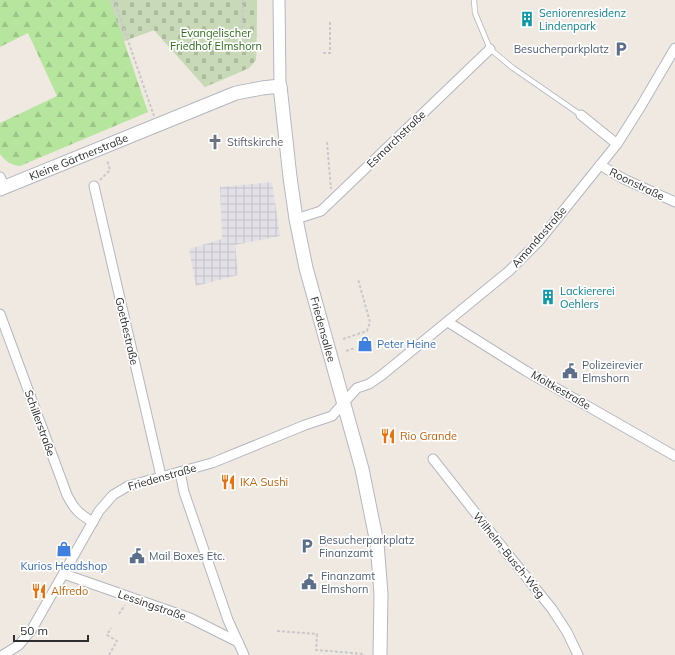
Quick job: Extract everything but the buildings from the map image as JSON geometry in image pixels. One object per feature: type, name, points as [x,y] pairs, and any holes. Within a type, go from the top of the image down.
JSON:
[{"type":"main road","name":"Kleine Gärtnerstraße","points":[[2,184],[236,94],[256,89],[280,86]]},
{"type":"main road","name":"Friedensallee","points":[[280,86],[296,219],[306,268],[362,469],[377,543],[382,594],[380,655]]},
{"type":"street","name":"Friedensallee","points":[[278,0],[280,86]]},
{"type":"street","name":"Amandastraße","points":[[344,402],[357,388],[369,384],[448,322],[525,256],[616,144],[671,64],[675,48]]},
{"type":"street","name":"Esmarchstraße","points":[[296,219],[321,211],[490,49]]},
{"type":"street","points":[[581,115],[616,144]]},
{"type":"street","name":"Roonstraße","points":[[600,164],[624,179],[675,202]]},
{"type":"street","name":"Goethestraße","points":[[94,186],[161,476]]},
{"type":"street","name":"Schillerstraße","points":[[0,314],[67,495],[76,510],[93,522]]},
{"type":"street","name":"Moltkestraße","points":[[448,322],[526,371],[675,456]]},
{"type":"street","name":"Friedenstraße","points":[[4,655],[19,645],[32,629],[106,501],[121,489],[161,476],[224,459],[305,425],[332,416],[344,402]]},
{"type":"street","name":"Wilhelm-Busch-Weg","points":[[433,459],[552,609],[567,632],[578,655]]},
{"type":"street","points":[[180,472],[184,492],[228,620],[244,655]]},
{"type":"street","name":"Lessingstraße","points":[[64,574],[190,618],[238,642]]},
{"type":"lane","points":[[474,0],[475,13],[490,49],[513,68],[581,115]]},
{"type":"path","points":[[114,0],[157,125]]},
{"type":"path","points":[[242,32],[243,0]]},
{"type":"path","points":[[322,53],[330,53],[330,22]]},
{"type":"path","points":[[327,142],[331,192],[333,198]]},
{"type":"path","points":[[94,186],[110,170],[107,160]]},
{"type":"path","points":[[342,339],[367,331],[370,322],[358,279]]},
{"type":"path","points":[[346,351],[355,348]]},
{"type":"path","points":[[109,655],[117,641],[107,635],[111,628]]},
{"type":"path","points":[[277,631],[317,634],[316,650],[365,654]]},
{"type":"shaded area","points":[[272,182],[280,236],[235,245],[238,275],[196,286],[189,249],[222,239],[220,187]]},
{"type":"green space","points":[[0,0],[257,0],[256,60],[249,68],[205,87],[154,30],[124,41],[148,112],[17,166],[9,163],[0,154],[0,123],[57,96],[28,33],[0,47]]},
{"type":"green space","name":"Evangelischer Friedhof Elmshorn","points":[[109,0],[257,0],[256,60],[249,68],[205,87],[154,30],[124,41]]},
{"type":"place","name":"Seniorenresidenz Lindenpark","points":[[527,19]]},
{"type":"place","name":"Besucherparkplatz","points":[[621,49]]},
{"type":"place","name":"Stiftskirche","points":[[215,142]]},
{"type":"place","name":"Lackiererei Oehlers","points":[[548,297]]},
{"type":"place","name":"Peter Heine","points":[[365,344]]},
{"type":"place","name":"Polizeirevier Elmshorn","points":[[570,371]]},
{"type":"place","name":"Rio Grande","points":[[388,436]]},
{"type":"place","name":"IKA Sushi","points":[[228,482]]},
{"type":"place","name":"Besucherparkplatz Finanzamt","points":[[307,546]]},
{"type":"place","name":"Kurios Headshop","points":[[64,549]]},
{"type":"place","name":"Mail Boxes Etc.","points":[[137,556]]},
{"type":"place","name":"Finanzamt Elmshorn","points":[[309,582]]},
{"type":"place","name":"Alfredo","points":[[39,591]]}]
